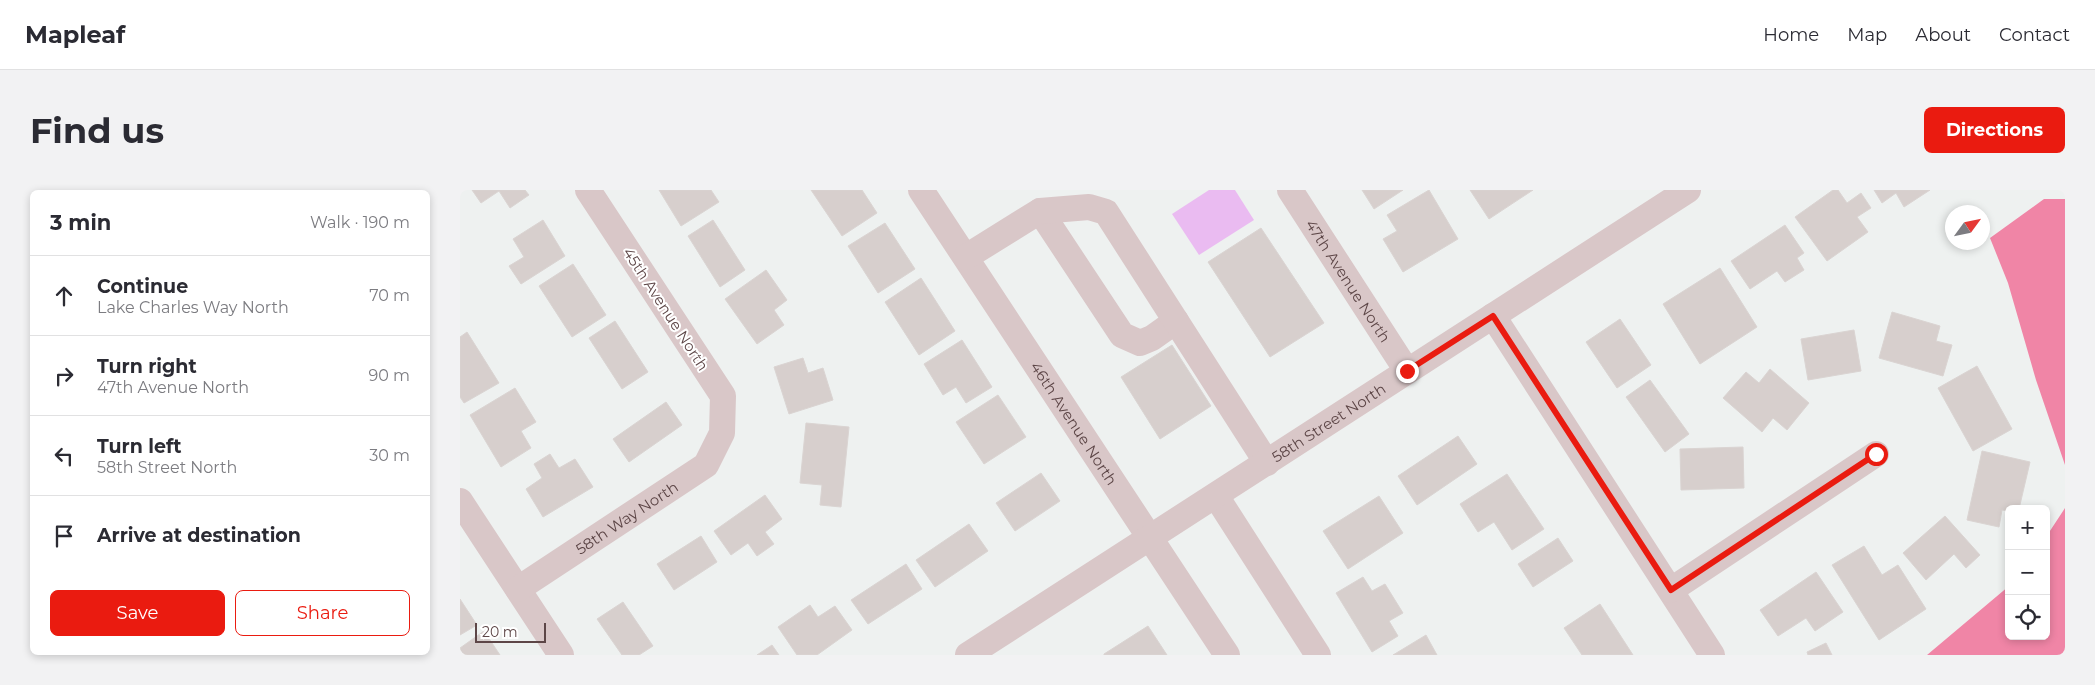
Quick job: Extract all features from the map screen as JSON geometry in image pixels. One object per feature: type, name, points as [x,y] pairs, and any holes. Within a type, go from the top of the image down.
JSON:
[{"type":"street","name":"45th Avenue North","points":[[588,190],[723,396],[722,434]]},
{"type":"street","name":"46th Avenue North","points":[[921,190],[1227,655]]},
{"type":"street","name":"47th Avenue North","points":[[1290,190],[1407,371]]},
{"type":"street","name":"58th Street North","points":[[968,655],[1688,190]]},
{"type":"street","points":[[966,257],[1040,211],[1089,207],[1106,212],[1267,463]]},
{"type":"street","points":[[1040,211],[1122,335],[1140,342],[1152,338],[1176,321]]},
{"type":"street","points":[[1493,316],[1712,655]]},
{"type":"street","name":"58th Way North","points":[[518,589],[706,465],[722,434]]},
{"type":"street","points":[[1671,590],[1876,454]]},
{"type":"street","points":[[1216,496],[1318,655]]},
{"type":"street","points":[[460,501],[561,655]]},
{"type":"shaded area","points":[[1209,190],[1235,190],[1254,220],[1199,255],[1172,214]]},
{"type":"shaded area","points":[[2044,199],[2065,199],[2065,465],[2036,380],[2008,283],[1990,238]]},
{"type":"shaded area","points":[[2065,508],[2065,655],[1927,655],[2005,589],[2005,640],[2050,640],[2050,531]]},
{"type":"building","points":[[472,190],[525,190],[529,195],[510,208],[499,191],[481,203]]},
{"type":"building","points":[[659,190],[711,190],[719,202],[681,226]]},
{"type":"building","points":[[811,190],[862,190],[877,213],[842,236]]},
{"type":"building","points":[[1362,190],[1403,190],[1374,209]]},
{"type":"building","points":[[1429,190],[1458,239],[1403,272],[1383,239],[1397,231],[1387,215]]},
{"type":"building","points":[[1470,190],[1533,190],[1489,219]]},
{"type":"building","points":[[1833,190],[1838,190],[1847,203],[1861,193],[1871,208],[1857,217],[1868,232],[1827,261],[1795,217]]},
{"type":"building","points":[[1874,190],[1930,190],[1904,207],[1896,193],[1882,203]]},
{"type":"building","points":[[543,220],[565,256],[521,284],[509,266],[524,257],[513,239]]},
{"type":"building","points":[[713,220],[745,270],[720,287],[688,236]]},
{"type":"building","points":[[885,223],[915,269],[878,293],[848,246]]},
{"type":"building","points":[[1785,225],[1804,253],[1797,258],[1804,270],[1785,282],[1777,271],[1750,289],[1731,261]]},
{"type":"building","points":[[1261,228],[1324,323],[1270,357],[1208,262]]},
{"type":"building","points":[[573,264],[606,315],[572,337],[539,286]]},
{"type":"building","points":[[1720,268],[1757,327],[1700,364],[1663,304]]},
{"type":"building","points":[[766,270],[787,300],[774,310],[784,325],[757,344],[725,299]]},
{"type":"building","points":[[921,278],[955,331],[919,355],[885,302]]},
{"type":"building","points":[[1892,312],[1940,326],[1936,341],[1952,345],[1943,376],[1879,358]]},
{"type":"building","points":[[1620,319],[1651,365],[1617,388],[1586,342]]},
{"type":"building","points":[[615,321],[648,372],[622,389],[589,338]]},
{"type":"building","points":[[1854,330],[1861,371],[1808,380],[1801,339]]},
{"type":"building","points":[[467,332],[499,383],[464,403],[460,397],[460,337]]},
{"type":"building","points":[[962,340],[992,387],[966,403],[956,387],[943,395],[924,364]]},
{"type":"building","points":[[1172,345],[1211,406],[1160,439],[1121,377]]},
{"type":"building","points":[[803,358],[808,373],[823,368],[833,400],[789,414],[774,367]]},
{"type":"building","points":[[1977,366],[2012,429],[1973,451],[1938,388]]},
{"type":"building","points":[[1770,369],[1809,403],[1787,430],[1773,418],[1762,432],[1723,398],[1746,372],[1759,383]]},
{"type":"building","points":[[1650,380],[1689,434],[1665,452],[1626,397]]},
{"type":"building","points":[[515,388],[536,422],[521,431],[531,448],[501,467],[470,415]]},
{"type":"building","points":[[998,395],[1026,437],[984,464],[956,422]]},
{"type":"building","points":[[666,402],[682,425],[629,462],[613,439]]},
{"type":"building","points":[[806,423],[849,427],[841,507],[820,505],[822,485],[800,483]]},
{"type":"building","points":[[1458,436],[1477,464],[1417,505],[1398,476]]},
{"type":"building","points":[[1743,447],[1744,488],[1681,490],[1680,449]]},
{"type":"building","points":[[1982,451],[2030,462],[2020,505],[2005,505],[2005,510],[2002,510],[1999,527],[1967,520]]},
{"type":"building","points":[[550,454],[559,468],[575,459],[593,487],[543,517],[526,489],[542,478],[534,464]]},
{"type":"building","points":[[1041,473],[1060,501],[1015,531],[996,503]]},
{"type":"building","points":[[1507,474],[1544,529],[1512,550],[1494,522],[1478,532],[1460,504]]},
{"type":"building","points":[[765,495],[782,519],[765,532],[774,544],[757,556],[748,543],[731,555],[714,531]]},
{"type":"building","points":[[1379,496],[1403,533],[1348,569],[1323,531]]},
{"type":"building","points":[[1945,516],[1980,555],[1966,568],[1954,554],[1926,580],[1903,553]]},
{"type":"building","points":[[969,524],[988,551],[935,587],[916,560]]},
{"type":"building","points":[[701,536],[717,562],[674,590],[657,564]]},
{"type":"building","points":[[1558,538],[1573,561],[1533,587],[1518,564]]},
{"type":"building","points":[[1864,546],[1882,575],[1898,565],[1926,609],[1879,640],[1832,565]]},
{"type":"building","points":[[906,564],[922,589],[868,624],[851,600]]},
{"type":"building","points":[[1816,572],[1843,612],[1815,631],[1806,618],[1778,636],[1760,610]]},
{"type":"building","points":[[1363,577],[1372,591],[1385,584],[1403,613],[1389,621],[1398,636],[1372,652],[1336,593]]},
{"type":"building","points":[[460,599],[477,625],[460,635]]},
{"type":"building","points":[[623,602],[653,646],[639,655],[622,655],[597,619]]},
{"type":"building","points":[[1600,604],[1633,655],[1582,655],[1564,628]]},
{"type":"building","points":[[810,605],[818,617],[835,606],[852,630],[817,655],[797,655],[778,627]]},
{"type":"building","points":[[1148,626],[1167,655],[1104,655],[1104,654]]},
{"type":"building","points":[[484,631],[500,655],[460,655],[460,648]]},
{"type":"building","points":[[1426,635],[1437,655],[1393,655]]},
{"type":"building","points":[[1826,643],[1832,655],[1808,655],[1807,652]]},
{"type":"building","points":[[772,645],[779,655],[757,655]]},
{"type":"route","points":[[1407,371],[1493,316],[1671,590],[1876,454]]}]
